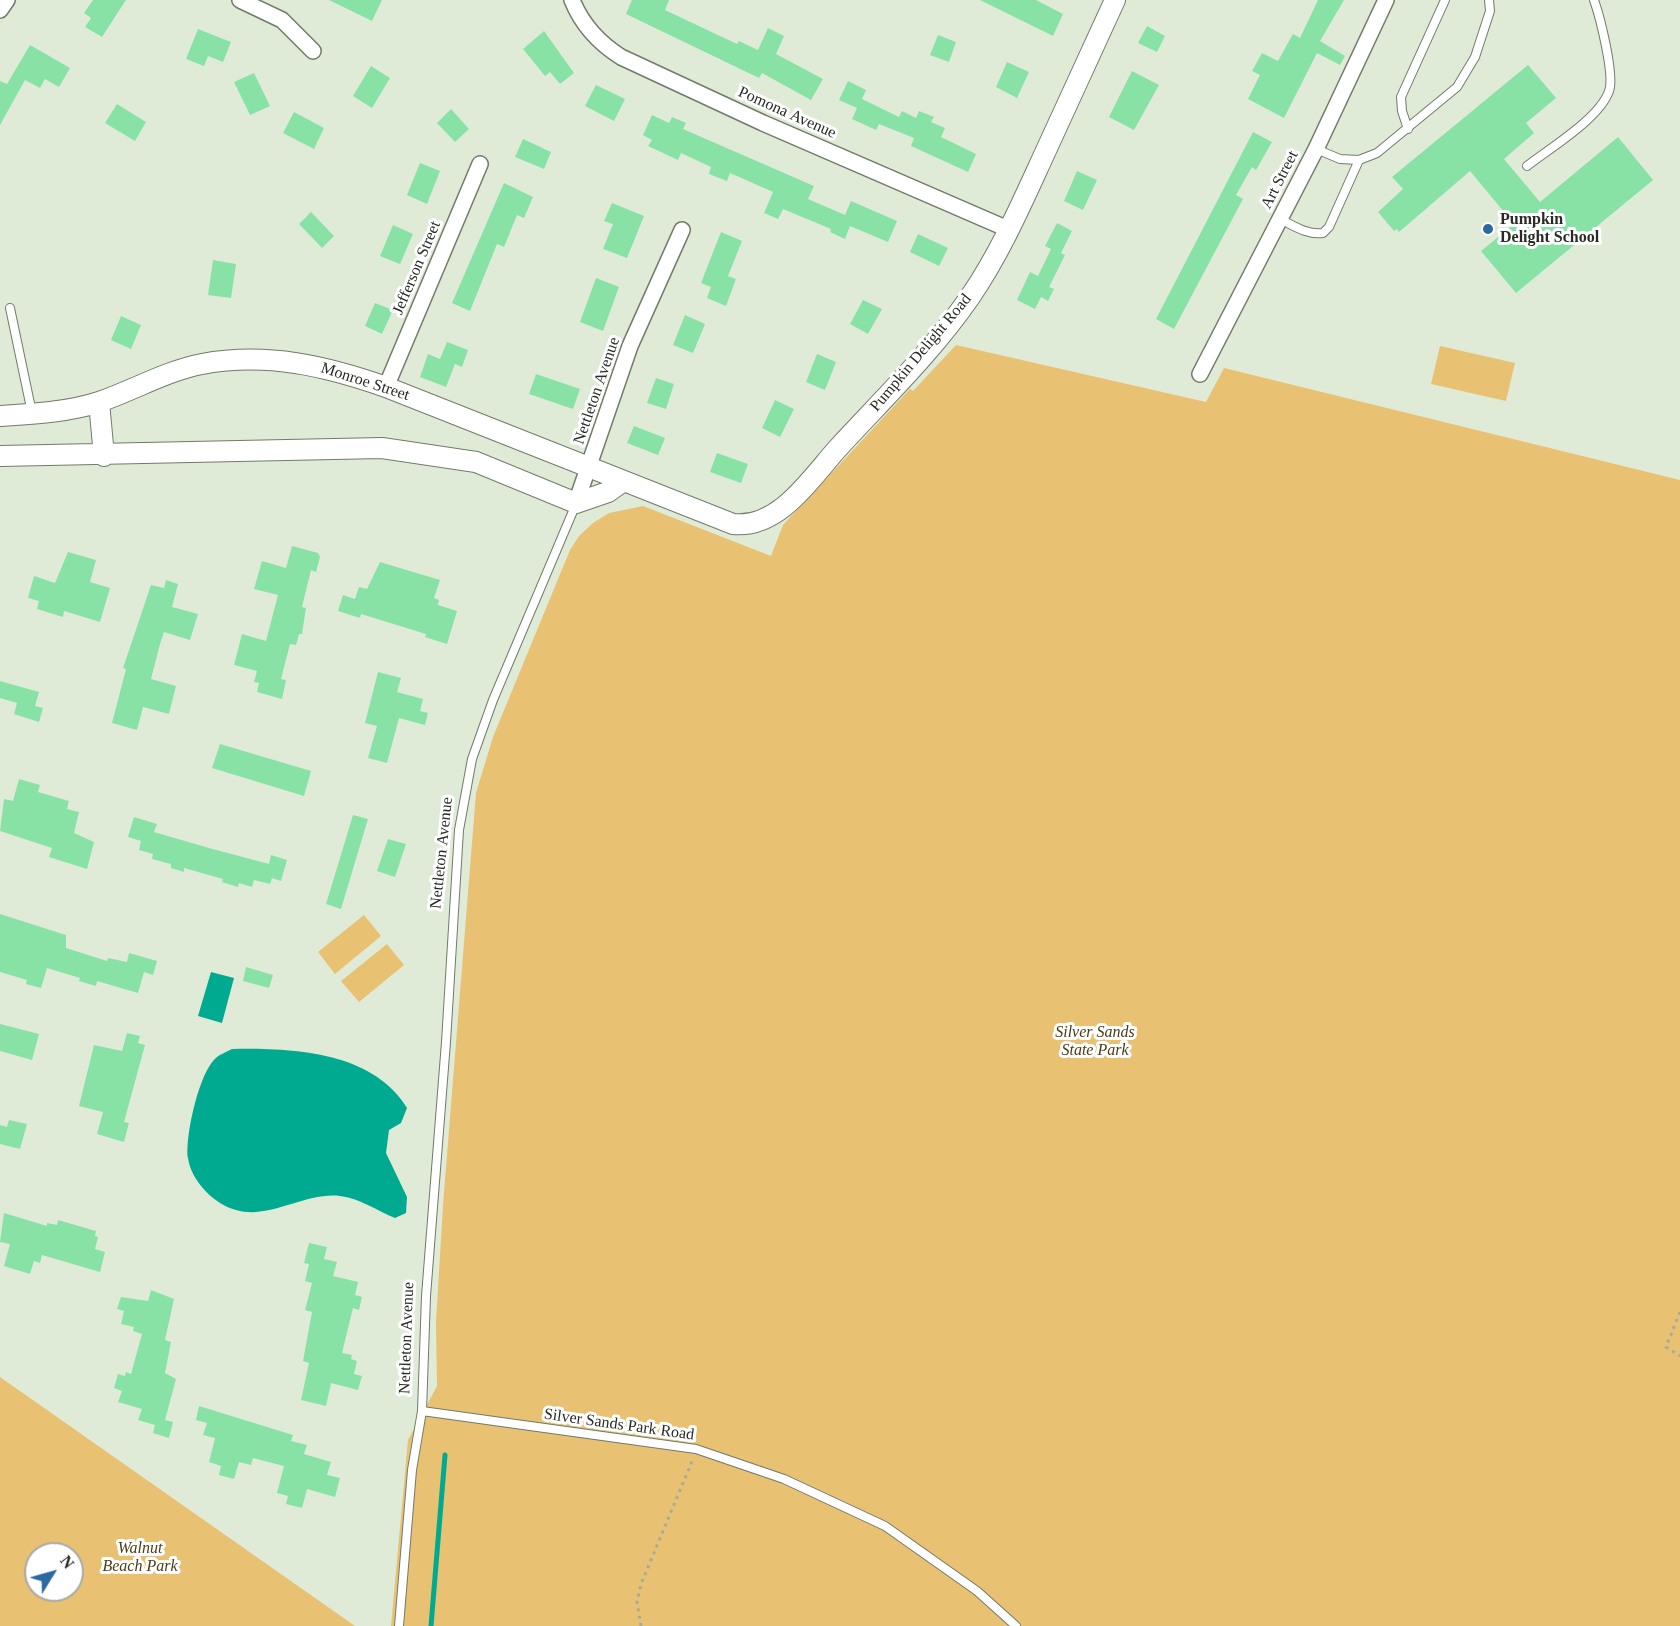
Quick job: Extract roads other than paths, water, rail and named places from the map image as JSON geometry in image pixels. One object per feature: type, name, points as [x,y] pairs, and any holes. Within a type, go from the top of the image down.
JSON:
[{"type":"street","points":[[0,10],[7,0]]},
{"type":"street","points":[[240,0],[282,20],[313,51]]},
{"type":"street","name":"Pomona Avenue","points":[[572,0],[585,25],[604,46],[621,57],[763,123],[1010,230]]},
{"type":"street","name":"Pumpkin Delight Road","points":[[733,524],[747,525],[770,517],[812,477],[951,321],[989,268],[1010,230],[1115,0]]},
{"type":"street","name":"Art Street","points":[[1200,374],[1316,148],[1386,0]]},
{"type":"street","name":"Jefferson Street","points":[[386,387],[480,164]]},
{"type":"street","name":"Nettleton Avenue","points":[[576,503],[591,466],[630,346],[682,230]]},
{"type":"street","name":"Monroe Street","points":[[0,416],[33,414],[99,402],[184,368],[222,362],[303,363],[332,368],[386,387],[591,466],[622,482],[733,524]]},
{"type":"street","points":[[99,402],[104,456]]},
{"type":"street","points":[[0,456],[104,456],[382,448],[476,462],[576,503],[608,492],[622,482]]},
{"type":"lane","points":[[1408,129],[1402,111],[1401,97],[1445,0]]},
{"type":"lane","points":[[1316,148],[1340,159],[1359,160],[1377,153],[1408,129],[1457,87],[1474,57],[1490,11],[1490,0]]},
{"type":"lane","points":[[1527,166],[1586,120],[1603,103],[1611,89],[1602,22],[1594,0]]},
{"type":"lane","points":[[1280,219],[1315,234],[1323,233],[1329,227],[1359,160]]},
{"type":"lane","points":[[10,308],[33,414]]},
{"type":"lane","name":"Nettleton Avenue","points":[[399,1626],[412,1470],[422,1411],[426,1296],[446,1042],[459,830],[472,759],[493,700],[576,503]]},
{"type":"lane","name":"Silver Sands Park Road","points":[[422,1411],[696,1449],[784,1479],[885,1526],[977,1591],[1016,1626]]},
{"type":"water","points":[[211,972],[234,978],[222,1023],[198,1016]]},
{"type":"water","points":[[232,1049],[305,1052],[329,1057],[352,1064],[373,1075],[392,1089],[407,1108],[401,1123],[389,1130],[386,1153],[407,1197],[406,1213],[395,1218],[354,1199],[340,1196],[314,1198],[275,1209],[249,1212],[228,1207],[205,1191],[194,1175],[188,1158],[194,1105],[210,1065]]},
{"type":"waterway","points":[[431,1626],[445,1455]]},
{"type":"place","name":"Pumpkin Delight School","points":[[1488,229]]},
{"type":"park label","name":"Silver Sands State Park","points":[[1095,1042]]},
{"type":"park label","name":"Walnut Beach Park","points":[[140,1558]]}]
